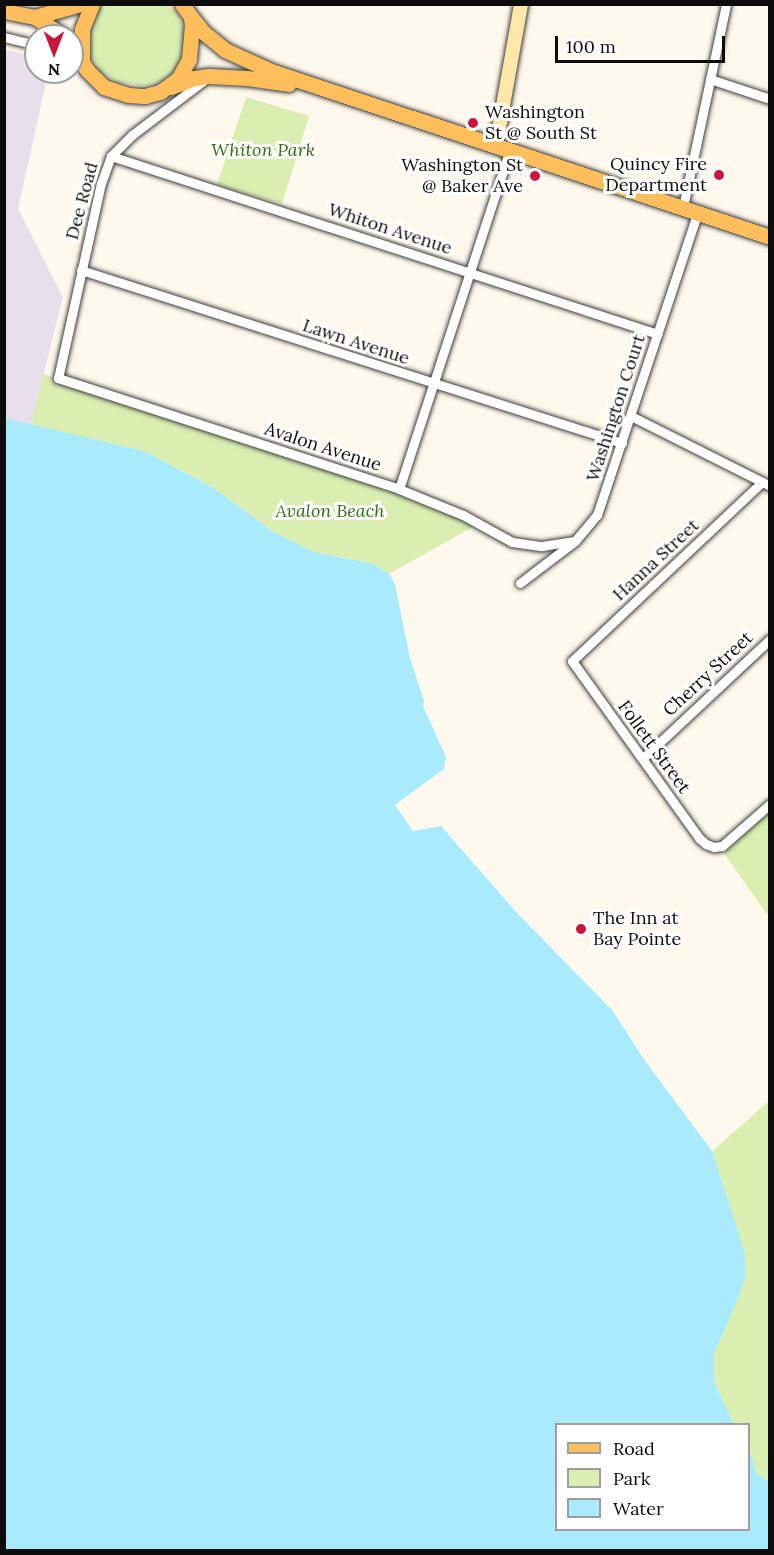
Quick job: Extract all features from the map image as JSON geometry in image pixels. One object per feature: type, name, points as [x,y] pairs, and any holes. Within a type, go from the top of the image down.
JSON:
[{"type":"main road","points":[[35,17],[80,4]]},
{"type":"main road","points":[[84,25],[92,4]]},
{"type":"main road","points":[[503,147],[521,4]]},
{"type":"main road","points":[[4,11],[35,17],[45,24]]},
{"type":"main road","points":[[168,88],[178,79],[189,59],[192,39],[186,11]]},
{"type":"main road","points":[[186,11],[208,37],[225,50],[330,92],[503,147],[770,237]]},
{"type":"main road","points":[[84,70],[104,87],[129,95],[145,96],[194,78],[209,76],[247,78],[330,92]]},
{"type":"street","points":[[683,207],[726,4]]},
{"type":"street","points":[[4,37],[24,42]]},
{"type":"street","name":"Dee Road","points":[[57,378],[101,183],[111,156],[132,135],[209,76]]},
{"type":"street","points":[[710,79],[770,99]]},
{"type":"street","points":[[399,489],[470,273],[503,147]]},
{"type":"street","name":"Whiton Avenue","points":[[111,156],[658,334]]},
{"type":"street","name":"Washington Court","points":[[520,583],[575,542],[597,514],[698,212]]},
{"type":"street","name":"Lawn Avenue","points":[[81,270],[622,443]]},
{"type":"street","name":"Avalon Avenue","points":[[57,378],[399,489],[463,515],[512,542],[542,546],[575,542]]},
{"type":"street","points":[[631,416],[766,484]]},
{"type":"street","name":"Hanna Street","points":[[572,661],[766,484]]},
{"type":"street","name":"Cherry Street","points":[[642,758],[770,639]]},
{"type":"street","name":"Follett Street","points":[[572,661],[699,838],[714,847],[722,846],[770,804]]},
{"type":"shaded area","points":[[5,50],[24,55],[24,84],[46,84],[18,209],[63,297],[31,425],[5,418]]},
{"type":"green space","points":[[103,5],[168,5],[172,8],[178,14],[186,33],[184,52],[176,70],[161,82],[144,86],[117,82],[101,72],[90,56],[87,37],[97,10]]},
{"type":"green space","name":"Whiton Park","points":[[246,97],[309,116],[282,204],[217,185]]},
{"type":"green space","name":"Avalon Beach","points":[[43,374],[399,489],[478,524],[389,574],[374,564],[314,552],[272,531],[214,488],[144,451],[31,425]]},
{"type":"green space","points":[[769,811],[769,917],[724,853]]},
{"type":"green space","points":[[769,1101],[769,1482],[756,1472],[750,1451],[750,1423],[734,1423],[714,1382],[714,1354],[745,1278],[745,1254],[712,1151]]},
{"type":"water","points":[[5,418],[144,451],[214,488],[272,531],[314,552],[374,564],[389,574],[395,584],[410,658],[424,701],[423,706],[446,757],[444,769],[395,805],[413,831],[441,826],[516,912],[613,1011],[643,1058],[712,1151],[745,1253],[745,1278],[714,1354],[714,1382],[734,1423],[555,1423],[555,1531],[750,1531],[750,1451],[756,1472],[769,1482],[769,1550],[5,1550]]},
{"type":"place","name":"Washington St @ South St","points":[[473,123]]},
{"type":"place","name":"Quincy Fire Department","points":[[719,175]]},
{"type":"place","name":"Washington St @ Baker Ave","points":[[535,176]]},
{"type":"place","name":"The Inn at Bay Pointe","points":[[581,929]]}]
